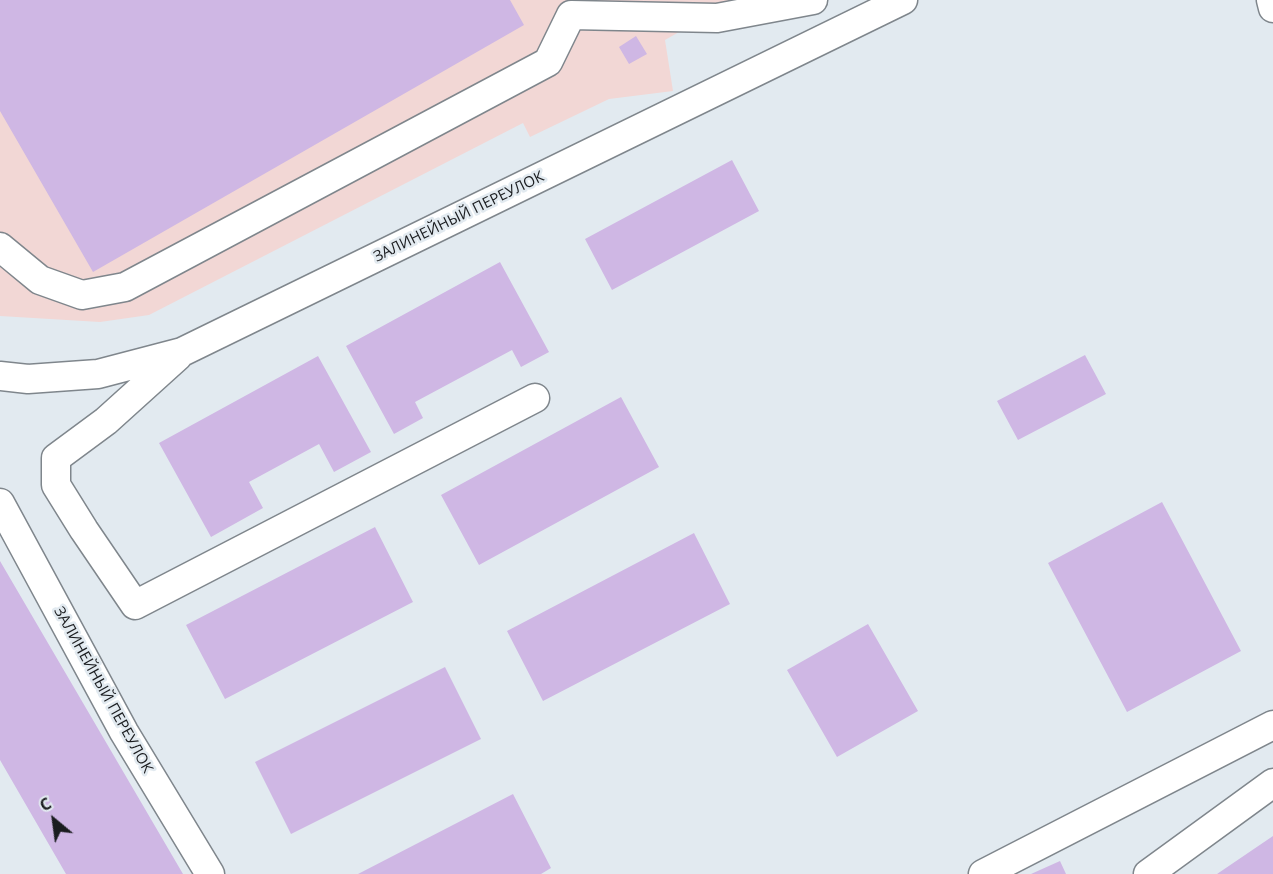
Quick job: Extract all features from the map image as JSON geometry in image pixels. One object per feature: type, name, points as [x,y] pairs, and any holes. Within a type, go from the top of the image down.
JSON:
[{"type":"street","points":[[0,247],[40,280],[82,295],[125,287],[548,62],[567,7],[717,18],[813,0]]},
{"type":"street","name":"ЗАЛИНЕЙНЫЙ ПЕРЕУЛОК","points":[[0,376],[28,379],[99,374],[182,352],[903,0]]},
{"type":"street","points":[[1271,0],[1273,8]]},
{"type":"street","points":[[182,352],[106,421],[56,458],[56,484],[135,605],[535,398]]},
{"type":"street","name":"ЗАЛИНЕЙНЫЙ ПЕРЕУЛОК","points":[[0,503],[124,732],[210,874]]},
{"type":"street","points":[[982,874],[1273,725]]},
{"type":"street","points":[[1148,874],[1273,783]]},
{"type":"shaded area","points":[[0,0],[735,0],[665,40],[673,91],[609,99],[530,137],[523,123],[149,315],[100,322],[0,316]]},
{"type":"building","points":[[0,0],[510,0],[524,25],[93,272],[0,111]]},
{"type":"building","points":[[636,36],[647,54],[629,64],[619,47]]},
{"type":"building","points":[[732,160],[759,211],[612,290],[585,239]]},
{"type":"building","points":[[500,262],[549,352],[521,367],[512,350],[415,402],[423,418],[394,434],[346,346]]},
{"type":"building","points":[[1085,355],[1106,394],[1018,440],[997,401]]},
{"type":"building","points":[[318,356],[371,452],[334,472],[319,444],[249,482],[263,508],[211,537],[159,443]]},
{"type":"building","points":[[621,397],[659,467],[479,565],[441,495]]},
{"type":"building","points":[[1162,502],[1241,651],[1127,712],[1048,563]]},
{"type":"building","points":[[375,527],[413,602],[225,699],[186,625]]},
{"type":"building","points":[[694,533],[730,604],[543,701],[507,631]]},
{"type":"building","points":[[0,561],[183,874],[66,874],[0,760]]},
{"type":"building","points":[[868,624],[918,711],[837,757],[787,670]]},
{"type":"building","points":[[445,667],[481,739],[291,834],[255,762]]},
{"type":"building","points":[[513,794],[551,868],[541,874],[358,874]]},
{"type":"building","points":[[1273,836],[1273,874],[1217,874]]},
{"type":"building","points":[[1060,861],[1066,874],[1031,874]]}]
